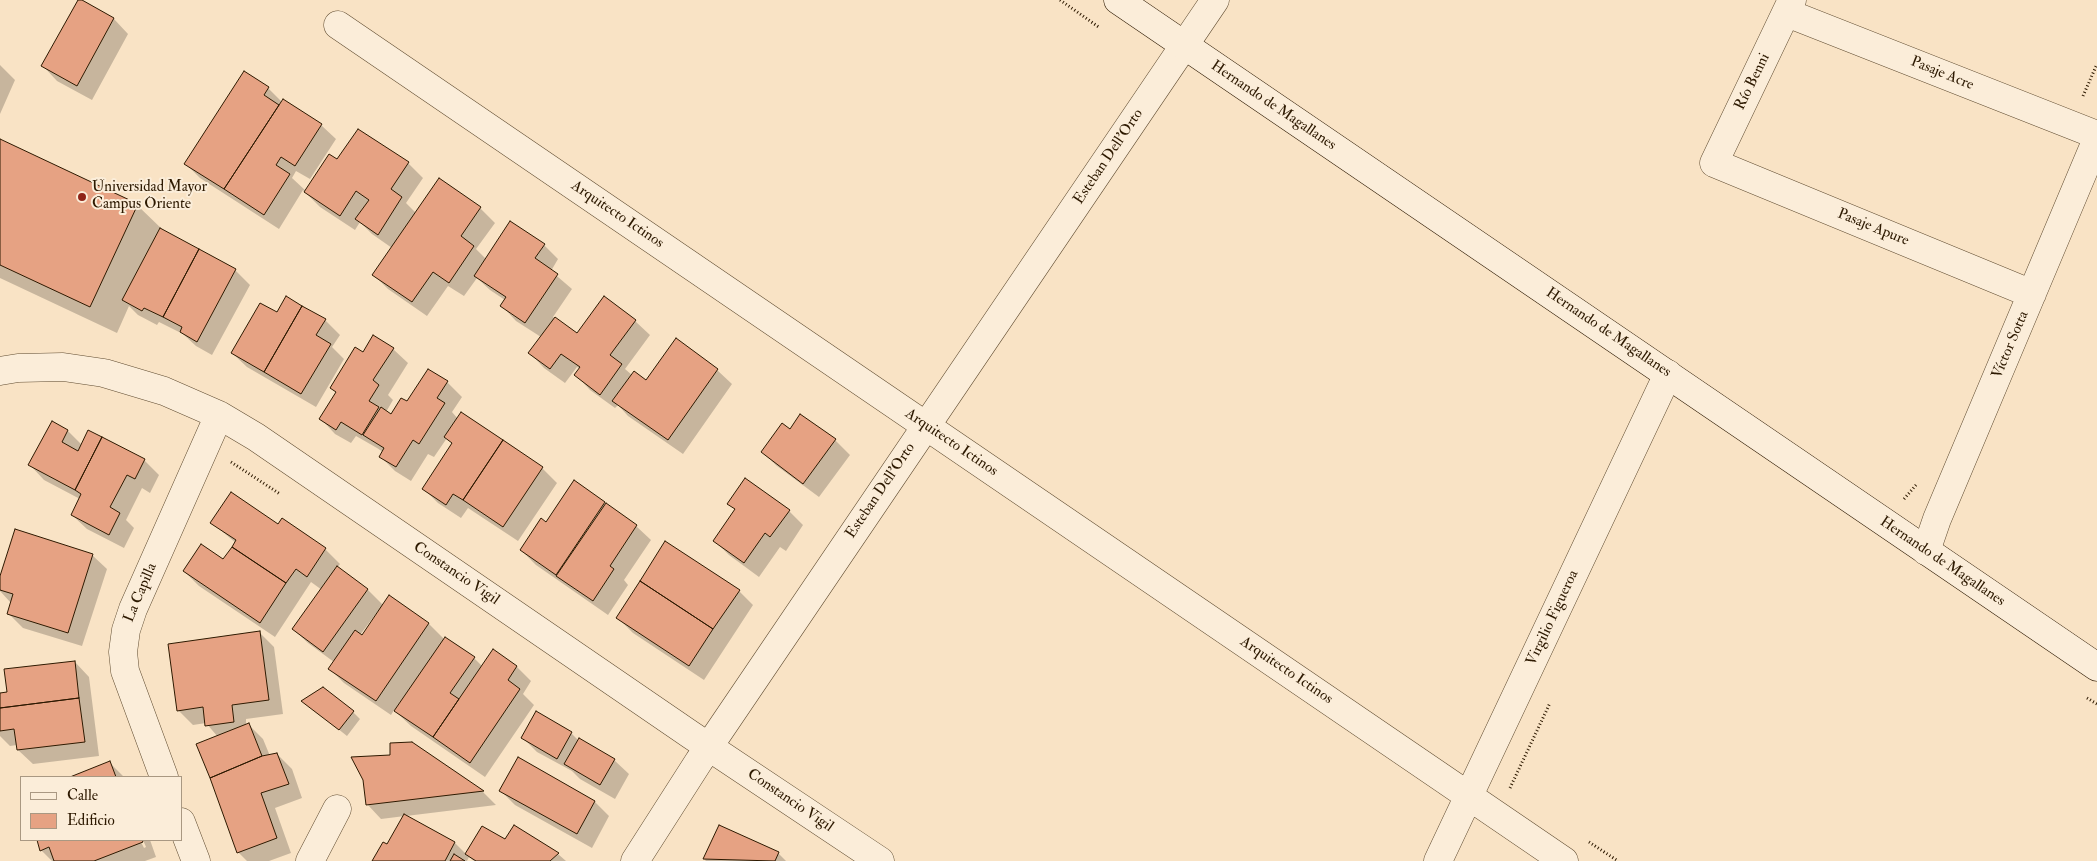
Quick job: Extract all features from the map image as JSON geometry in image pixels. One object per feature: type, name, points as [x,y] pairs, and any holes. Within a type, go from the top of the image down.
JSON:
[{"type":"street","name":"Hernando de Magallanes","points":[[1118,0],[2097,668]]},
{"type":"street","name":"Esteban Dell'Orto","points":[[635,861],[709,747],[1215,0]]},
{"type":"street","name":"Pasaje Acre","points":[[1790,6],[2097,137]]},
{"type":"street","name":"Río Benni","points":[[1714,163],[1790,6]]},
{"type":"street","name":"Arquitecto Ictinos","points":[[338,25],[1564,861]]},
{"type":"street","name":"Víctor Sotta","points":[[1926,551],[1937,519],[2097,137]]},
{"type":"street","name":"Pasaje Apure","points":[[1714,163],[2032,294]]},
{"type":"street","name":"Constancio Vigil","points":[[0,371],[18,368],[63,367],[104,374],[164,391],[219,415],[256,437],[709,747],[880,861]]},
{"type":"street","name":"Virgilio Figueroa","points":[[1438,861],[1668,374]]},
{"type":"street","name":"La Capilla","points":[[164,776],[125,670],[123,652],[126,630],[133,609],[219,415]]},
{"type":"street","points":[[310,861],[337,809]]},
{"type":"street","points":[[182,825],[196,861]]},
{"type":"path","points":[[204,448],[280,494]]},
{"type":"building","points":[[78,0],[82,0],[114,18],[77,86],[41,66]]},
{"type":"building","points":[[244,71],[269,87],[264,95],[279,105],[224,189],[184,164]]},
{"type":"building","points":[[283,99],[322,124],[295,166],[281,157],[276,165],[290,174],[264,215],[224,189]]},
{"type":"building","points":[[358,129],[409,162],[391,189],[402,197],[378,235],[355,219],[369,200],[356,191],[340,216],[304,192],[329,154],[337,159]]},
{"type":"building","points":[[0,139],[138,204],[90,307],[0,265]]},
{"type":"building","points":[[439,178],[481,207],[461,236],[474,246],[449,283],[433,272],[412,302],[372,275]]},
{"type":"building","points":[[510,221],[545,244],[535,258],[558,274],[525,323],[500,306],[506,297],[474,276]]},
{"type":"building","points":[[160,228],[199,249],[163,317],[144,308],[142,311],[122,300]]},
{"type":"building","points":[[199,249],[236,269],[197,342],[180,332],[182,327],[163,317]]},
{"type":"building","points":[[286,296],[302,306],[264,372],[231,353],[260,303],[277,312]]},
{"type":"building","points":[[604,296],[636,320],[610,355],[622,364],[600,395],[574,375],[580,367],[561,354],[550,369],[528,353],[555,317],[577,333]]},
{"type":"building","points":[[302,306],[326,319],[316,335],[331,344],[301,394],[264,372]]},
{"type":"building","points":[[373,335],[394,348],[373,380],[379,385],[369,401],[379,407],[362,435],[341,422],[336,430],[319,419],[336,392],[330,388],[355,347],[363,352]]},
{"type":"building","points":[[676,338],[718,369],[668,440],[612,401],[634,371],[646,380]]},
{"type":"building","points":[[428,369],[448,381],[437,398],[445,403],[419,444],[413,440],[396,467],[379,457],[384,448],[363,435],[381,407],[391,414],[401,398],[407,401]]},
{"type":"building","points":[[461,412],[503,440],[463,500],[453,494],[446,505],[422,489],[452,443],[444,437]]},
{"type":"building","points":[[800,414],[836,439],[803,484],[761,452],[782,423],[790,429]]},
{"type":"building","points":[[52,421],[68,430],[62,442],[78,451],[88,430],[102,437],[75,490],[28,465]]},
{"type":"building","points":[[102,437],[145,459],[135,479],[127,475],[110,507],[120,513],[109,535],[71,515],[81,494],[75,490]]},
{"type":"building","points":[[503,440],[543,467],[503,527],[463,500]]},
{"type":"building","points":[[745,478],[790,510],[770,537],[765,533],[744,563],[713,541],[735,509],[727,504]]},
{"type":"building","points":[[574,480],[605,502],[556,575],[520,550],[541,518],[546,522]]},
{"type":"building","points":[[231,492],[278,524],[282,518],[326,548],[307,577],[296,569],[286,583],[232,547],[236,540],[210,523]]},
{"type":"building","points":[[606,503],[637,525],[610,566],[614,569],[593,601],[556,576]]},
{"type":"building","points":[[15,529],[93,554],[68,633],[7,614],[13,594],[0,590],[0,576]]},
{"type":"building","points":[[665,541],[740,590],[713,629],[640,581]]},
{"type":"building","points":[[201,544],[223,559],[232,547],[286,583],[260,623],[183,571]]},
{"type":"building","points":[[337,566],[368,589],[323,652],[292,629]]},
{"type":"building","points":[[640,581],[713,629],[689,666],[616,618]]},
{"type":"building","points":[[389,595],[429,623],[376,701],[328,669],[355,630],[362,635]]},
{"type":"building","points":[[260,631],[269,700],[232,705],[234,722],[205,726],[203,707],[177,711],[168,644]]},
{"type":"building","points":[[445,637],[475,657],[450,693],[459,699],[433,737],[394,711]]},
{"type":"building","points":[[493,649],[517,666],[508,680],[520,689],[470,763],[433,737]]},
{"type":"building","points":[[75,661],[79,698],[0,708],[0,693],[7,692],[4,669]]},
{"type":"building","points":[[323,687],[354,711],[339,730],[301,701]]},
{"type":"building","points":[[79,698],[85,742],[17,750],[14,729],[0,731],[0,708]]},
{"type":"building","points":[[536,711],[572,732],[557,759],[521,738]]},
{"type":"building","points":[[249,723],[262,756],[210,778],[196,744]]},
{"type":"building","points":[[579,738],[615,759],[600,785],[564,764]]},
{"type":"building","points":[[412,742],[484,791],[366,805],[363,780],[351,757],[390,755],[390,743]]},
{"type":"building","points":[[277,753],[289,784],[261,793],[277,838],[237,853],[210,778],[262,756]]},
{"type":"building","points":[[518,757],[595,801],[577,834],[499,791]]},
{"type":"building","points":[[110,761],[116,776],[72,776]]},
{"type":"building","points":[[404,814],[455,842],[445,861],[372,861],[383,842],[387,844]]},
{"type":"building","points":[[514,825],[559,853],[550,861],[476,861],[465,854],[482,826],[505,839]]},
{"type":"building","points":[[719,825],[779,852],[775,861],[703,859]]},
{"type":"building","points":[[37,841],[143,842],[94,861],[54,861],[49,847],[40,851]]},
{"type":"building","points":[[454,854],[465,861],[450,861]]},
{"type":"place","name":"Universidad Mayor Campus Oriente","points":[[82,197]]}]
